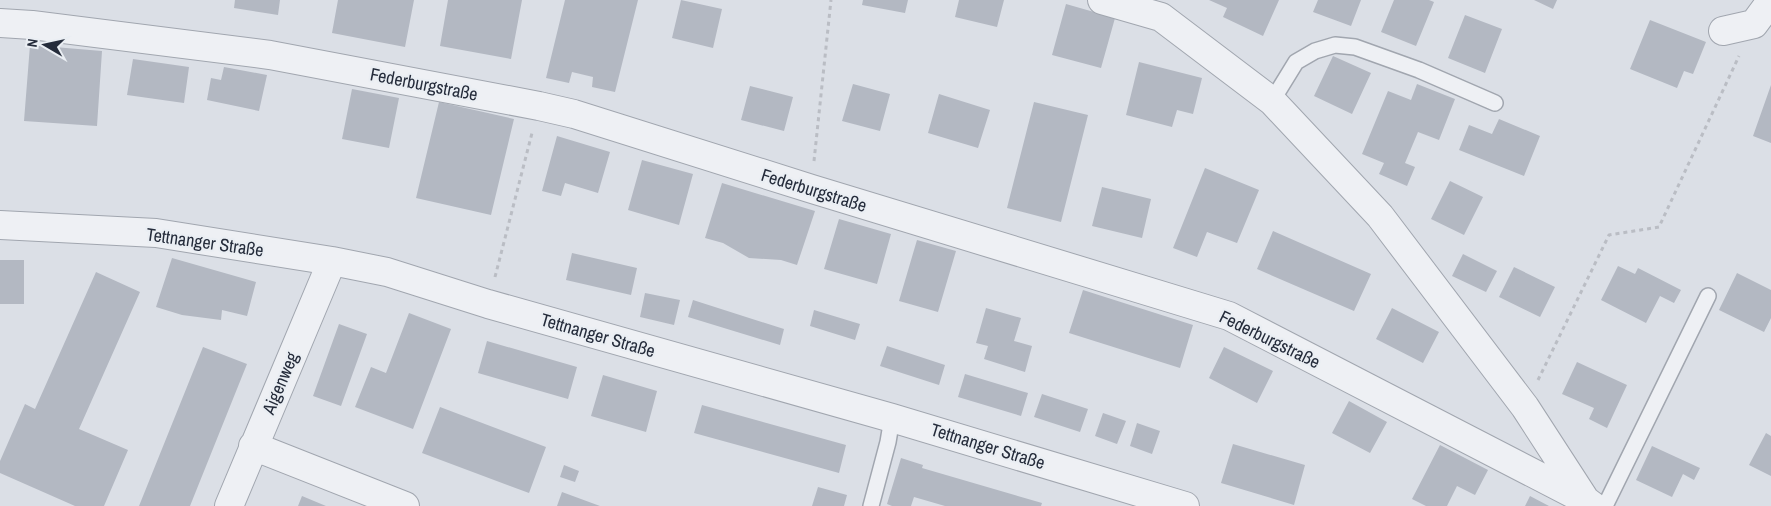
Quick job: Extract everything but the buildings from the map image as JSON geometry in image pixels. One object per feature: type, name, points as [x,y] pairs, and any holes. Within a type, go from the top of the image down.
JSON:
[{"type":"street","points":[[1102,0],[1161,17],[1272,101],[1380,216],[1525,407],[1594,504]]},
{"type":"street","points":[[1724,31],[1754,24],[1771,2]]},
{"type":"street","name":"Federburgstraße","points":[[0,23],[32,25],[270,55],[574,114],[812,189],[1229,316],[1594,504]]},
{"type":"street","name":"Tettnanger Straße","points":[[0,225],[156,233],[332,261],[387,272],[488,304],[892,418],[1185,506]]},
{"type":"street","name":"Aigenweg","points":[[229,506],[332,261]]},
{"type":"street","points":[[253,446],[405,506]]},
{"type":"lane","points":[[1272,101],[1296,62],[1315,51],[1335,45],[1355,47],[1419,70],[1496,103]]},
{"type":"lane","points":[[1594,504],[1708,296]]},
{"type":"lane","points":[[871,506],[888,442],[892,418]]},
{"type":"path","points":[[812,189],[831,0]]},
{"type":"path","points":[[1525,407],[1609,235],[1659,228],[1754,24]]},
{"type":"path","points":[[488,304],[539,106]]}]
